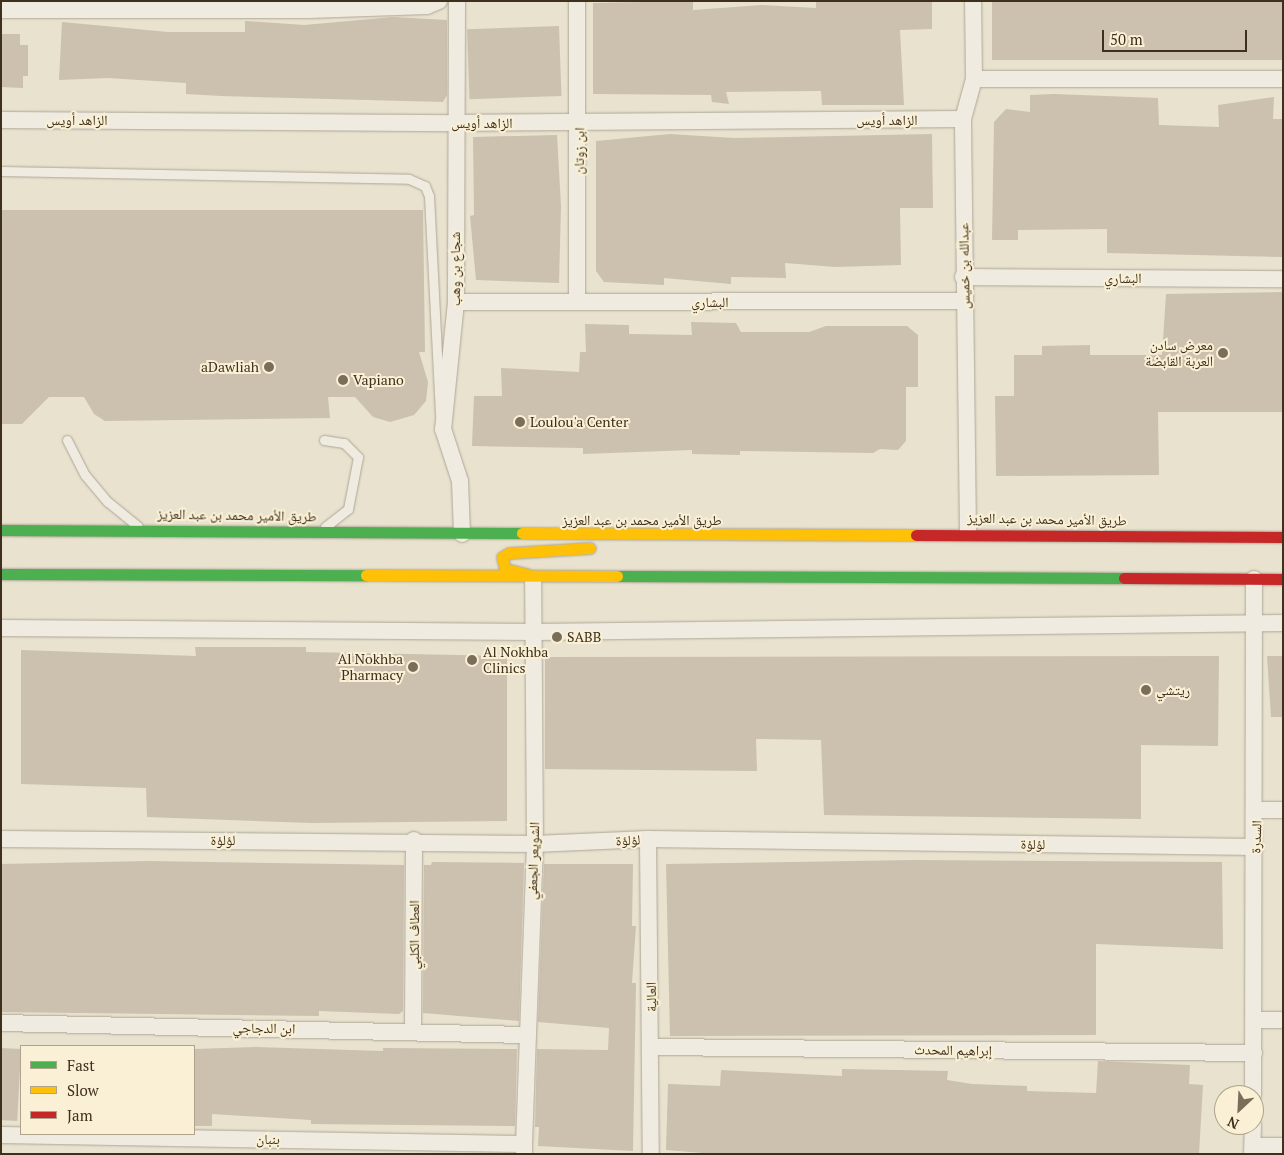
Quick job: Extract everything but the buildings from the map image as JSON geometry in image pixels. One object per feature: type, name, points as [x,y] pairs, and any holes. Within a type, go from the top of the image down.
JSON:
[{"type":"main road","name":"طريق الأمير محمد بن عبد العزيز","points":[[1,530],[142,529],[462,534],[968,533],[1283,536]]},
{"type":"main road","points":[[533,579],[505,569],[502,557],[509,553],[585,549],[629,534]]},
{"type":"main road","points":[[1,574],[533,579],[1283,579]]},
{"type":"street","name":"شجاع بن وهب","points":[[457,1],[454,123],[456,302],[443,429],[460,480],[462,534]]},
{"type":"street","name":"ابن زوتان","points":[[577,1],[580,122],[577,302]]},
{"type":"street","name":"عبدالله بن خميس","points":[[968,533],[963,119],[974,79],[972,1]]},
{"type":"street","points":[[1,10],[431,3]]},
{"type":"street","points":[[974,79],[1283,79]]},
{"type":"street","name":"الزاهد أويس","points":[[1,120],[454,123],[963,119]]},
{"type":"street","name":"البشاري","points":[[964,277],[1283,278]]},
{"type":"street","name":"البشاري","points":[[456,302],[965,302]]},
{"type":"street","name":"الشويعر الجعفي","points":[[524,1149],[535,844],[536,632],[533,579]]},
{"type":"street","name":"السدرة","points":[[1253,1085],[1256,810],[1254,579]]},
{"type":"street","points":[[1,628],[536,632],[1283,623]]},
{"type":"street","points":[[1256,810],[1283,810]]},
{"type":"street","name":"لؤلؤة","points":[[1,839],[414,840],[535,844],[648,840],[1255,847]]},
{"type":"street","name":"العطاف الكلبي","points":[[413,1030],[414,840]]},
{"type":"street","name":"العالية","points":[[648,840],[652,1046],[651,1154]]},
{"type":"street","points":[[1255,1020],[1283,1020]]},
{"type":"street","name":"ابن الدجاجي","points":[[1,1023],[413,1030],[527,1035]]},
{"type":"street","name":"إبراهيم المحدث","points":[[652,1046],[1254,1053]]},
{"type":"street","name":"بنبان","points":[[1,1135],[325,1147],[524,1149]]},
{"type":"street","points":[[1253,1135],[1252,1150],[1283,1146]]},
{"type":"lane","points":[[1,171],[409,179],[425,186],[429,196],[436,391],[443,429]]},
{"type":"lane","points":[[67,440],[85,475],[108,502],[142,529]]},
{"type":"lane","points":[[319,532],[348,510],[357,480],[358,457],[344,443],[324,440]]},
{"type":"traffic: fast","points":[[1,530],[522,533]]},
{"type":"traffic: fast","points":[[1,574],[366,575]]},
{"type":"traffic: fast","points":[[617,576],[1124,578]]},
{"type":"traffic: slow","points":[[522,533],[916,535]]},
{"type":"traffic: slow","points":[[527,574],[505,569],[502,557],[509,553],[590,548]]},
{"type":"traffic: slow","points":[[366,575],[617,576]]},
{"type":"traffic: jam","points":[[916,535],[1283,537]]},
{"type":"traffic: jam","points":[[1124,578],[1283,579]]},
{"type":"place","name":"معرض سادن العربة القابضة","points":[[1223,353]]},
{"type":"place","name":"aDawliah","points":[[269,367]]},
{"type":"place","name":"Vapiano","points":[[343,380]]},
{"type":"place","name":"Loulou'a Center","points":[[520,422]]},
{"type":"place","name":"SABB","points":[[557,637]]},
{"type":"place","name":"Al Nokhba Clinics","points":[[472,660]]},
{"type":"place","name":"Al Nokhba Pharmacy","points":[[413,667]]},
{"type":"place","name":"ريتشي","points":[[1146,690]]}]
